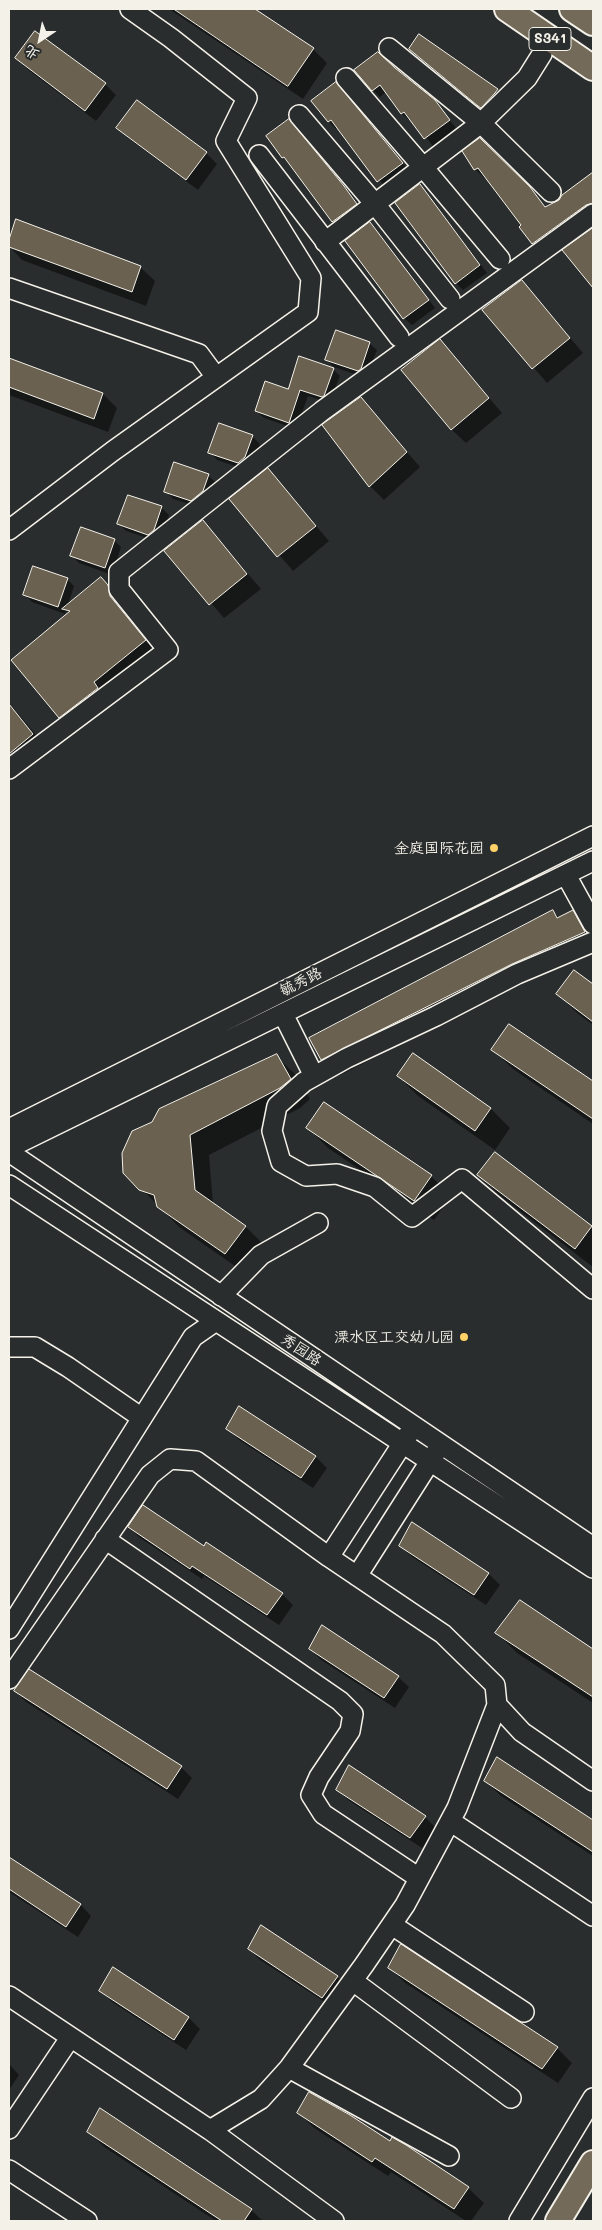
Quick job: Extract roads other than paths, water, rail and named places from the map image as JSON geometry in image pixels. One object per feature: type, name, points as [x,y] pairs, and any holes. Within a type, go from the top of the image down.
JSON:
[{"type":"main road","name":"S341","points":[[507,9],[593,68]]},
{"type":"main road","name":"S341","points":[[572,9],[593,23]]},
{"type":"main road","points":[[558,2221],[593,2163]]},
{"type":"street","points":[[9,530],[113,451],[308,312],[311,278],[226,141],[248,98],[171,38],[130,9]]},
{"type":"street","points":[[389,48],[481,123],[551,192]]},
{"type":"street","points":[[325,242],[481,123],[526,78],[542,54]]},
{"type":"street","points":[[346,78],[500,259]]},
{"type":"street","points":[[299,114],[375,204],[450,299]]},
{"type":"street","points":[[259,155],[399,337]]},
{"type":"street","points":[[9,769],[168,650],[119,589],[119,572],[322,411],[593,214]]},
{"type":"street","points":[[9,288],[199,354],[216,377]]},
{"type":"street","name":"毓秀路","points":[[9,1128],[593,836]]},
{"type":"street","name":"毓秀路","points":[[9,1148],[593,863]]},
{"type":"street","points":[[566,876],[593,924]]},
{"type":"street","points":[[593,942],[517,974],[314,1076],[304,1082],[277,1106],[272,1131],[281,1162],[306,1176],[337,1174],[375,1187],[412,1217],[462,1179],[593,1289]]},
{"type":"street","points":[[283,1014],[314,1076]]},
{"type":"street","name":"秀园路","points":[[9,1152],[593,1547]]},
{"type":"street","name":"秀园路","points":[[9,1185],[593,1568]]},
{"type":"street","points":[[221,1296],[261,1255],[318,1223]]},
{"type":"street","points":[[9,1629],[193,1337],[216,1320]]},
{"type":"street","points":[[9,1347],[35,1347],[68,1367],[142,1418]]},
{"type":"street","points":[[329,1557],[402,1442],[415,1426]]},
{"type":"street","points":[[357,1576],[441,1444]]},
{"type":"street","points":[[9,1679],[150,1475],[170,1459],[196,1461],[329,1557],[443,1634],[494,1685],[497,1704],[450,1822],[392,1925],[288,2068],[261,2099],[210,2130]]},
{"type":"street","points":[[105,1539],[332,1696],[353,1714],[350,1731],[319,1777],[312,1795],[323,1814],[420,1878]]},
{"type":"street","points":[[497,1704],[522,1732],[593,1781]]},
{"type":"street","points":[[450,1822],[593,1916]]},
{"type":"street","points":[[392,1925],[524,2012]]},
{"type":"street","points":[[353,1980],[511,2098]]},
{"type":"street","points":[[9,1996],[210,2130],[334,2221]]},
{"type":"street","points":[[9,2129],[70,2038]]},
{"type":"street","points":[[288,2068],[449,2156]]},
{"type":"street","points":[[519,2221],[593,2098]]},
{"type":"street","points":[[9,2170],[88,2221]]},
{"type":"place","name":"金庭国际花园","points":[[494,848]]},
{"type":"place","name":"溧水区工交幼儿园","points":[[464,1337]]}]
